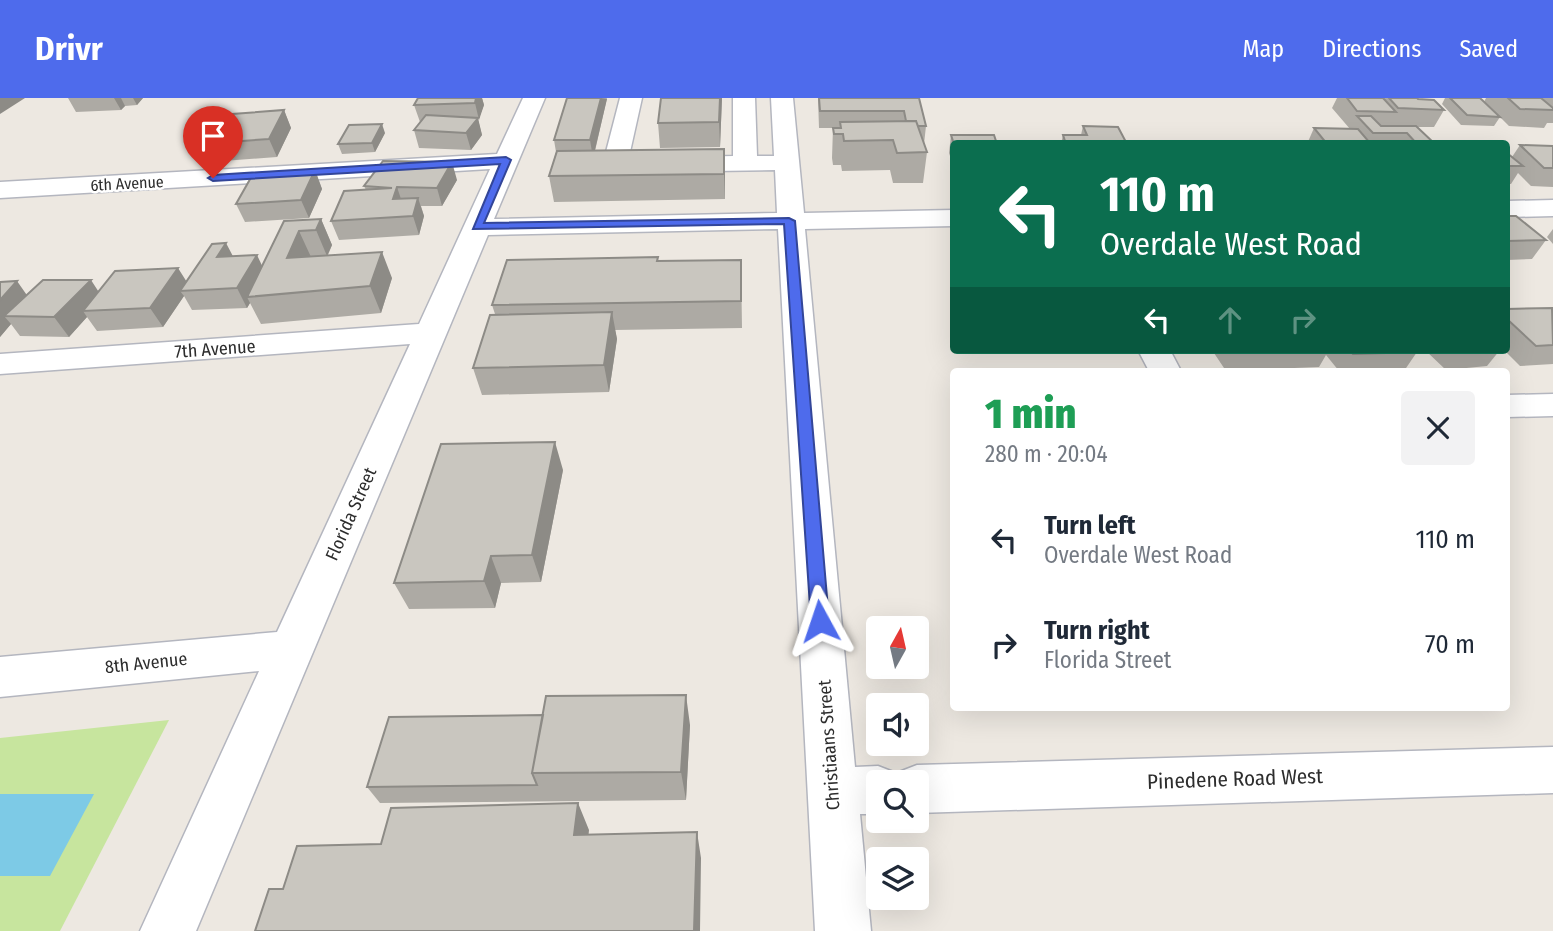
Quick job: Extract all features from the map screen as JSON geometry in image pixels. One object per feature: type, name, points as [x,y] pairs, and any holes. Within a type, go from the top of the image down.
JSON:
[{"type":"street","name":"Florida Street","points":[[168,931],[534,98]]},
{"type":"street","points":[[631,98],[618,152],[621,158],[647,165],[785,163]]},
{"type":"street","points":[[744,98],[745,164]]},
{"type":"street","name":"Christiaans Street","points":[[782,98],[789,221],[856,791],[843,931]]},
{"type":"street","name":"6th Avenue","points":[[0,190],[506,160]]},
{"type":"street","points":[[1510,209],[1553,208]]},
{"type":"street","points":[[477,227],[950,218]]},
{"type":"street","name":"7th Avenue","points":[[0,364],[430,333]]},
{"type":"street","points":[[1510,406],[1553,405]]},
{"type":"street","name":"8th Avenue","points":[[0,677],[292,649]]},
{"type":"street","name":"Pinedene Road West","points":[[929,789],[1553,770]]},
{"type":"green space","points":[[169,720],[60,931],[0,931],[0,738]]},
{"type":"water","points":[[0,794],[94,794],[50,876],[0,876]]},
{"type":"building","points":[[418,98],[476,98],[475,103],[414,105]]},
{"type":"building","points":[[567,98],[601,98],[590,140],[554,140]]},
{"type":"building","points":[[661,98],[720,98],[719,122],[658,123]]},
{"type":"building","points":[[819,98],[919,98],[926,126],[918,126],[916,121],[906,121],[904,111],[820,111]]},
{"type":"building","points":[[1347,98],[1383,98],[1396,112],[1357,111]]},
{"type":"building","points":[[1389,98],[1434,100],[1444,110],[1398,108]]},
{"type":"building","points":[[1450,98],[1480,98],[1500,117],[1467,115]]},
{"type":"building","points":[[1508,98],[1541,98],[1553,110],[1520,109]]},
{"type":"building","points":[[284,110],[269,139],[214,143],[232,114]]},
{"type":"building","points":[[426,115],[478,118],[466,133],[414,130]]},
{"type":"building","points":[[1357,116],[1371,116],[1381,126],[1416,126],[1431,140],[1413,140],[1407,133],[1373,133]]},
{"type":"building","points":[[916,121],[927,152],[897,153],[893,140],[844,141],[843,134],[834,134],[833,128],[841,128],[840,122]]},
{"type":"building","points":[[382,124],[372,143],[338,144],[349,125]]},
{"type":"building","points":[[1083,126],[1118,127],[1125,140],[1065,140],[1063,135],[1087,135]]},
{"type":"building","points":[[1314,128],[1358,129],[1367,140],[1324,140]]},
{"type":"building","points":[[951,135],[994,135],[996,140],[953,140]]},
{"type":"building","points":[[1520,145],[1553,146],[1553,168],[1544,168]]},
{"type":"building","points":[[724,149],[724,174],[549,176],[557,151]]},
{"type":"building","points":[[1510,155],[1523,166],[1510,166]]},
{"type":"building","points":[[383,161],[452,162],[437,188],[397,187],[393,199],[418,198],[413,216],[331,221],[344,191],[392,188],[364,186]]},
{"type":"building","points":[[315,170],[301,200],[236,204],[253,174]]},
{"type":"building","points":[[1510,216],[1516,216],[1546,240],[1510,241]]},
{"type":"building","points":[[321,219],[316,230],[299,231],[287,258],[382,252],[370,286],[247,297],[284,221]]},
{"type":"building","points":[[226,243],[217,257],[257,255],[237,288],[180,291],[212,244]]},
{"type":"building","points":[[658,257],[657,261],[741,260],[741,301],[492,305],[507,260]]},
{"type":"building","points":[[178,268],[150,308],[83,311],[115,271]]},
{"type":"building","points":[[43,280],[91,280],[54,317],[4,316]]},
{"type":"building","points":[[17,281],[0,300],[0,282]]},
{"type":"building","points":[[1552,308],[1553,345],[1536,346],[1510,322],[1510,309]]},
{"type":"building","points":[[612,312],[604,365],[473,368],[490,315]]},
{"type":"building","points":[[555,442],[532,555],[491,556],[484,581],[394,583],[441,444]]},
{"type":"building","points":[[686,695],[681,772],[532,773],[546,696]]},
{"type":"building","points":[[543,715],[532,773],[537,785],[367,787],[389,717]]},
{"type":"building","points":[[578,803],[574,835],[697,832],[694,931],[255,931],[269,889],[283,889],[297,846],[381,844],[391,808]]},
{"type":"route","points":[[213,178],[506,160],[477,227],[789,221],[820,621]]}]
